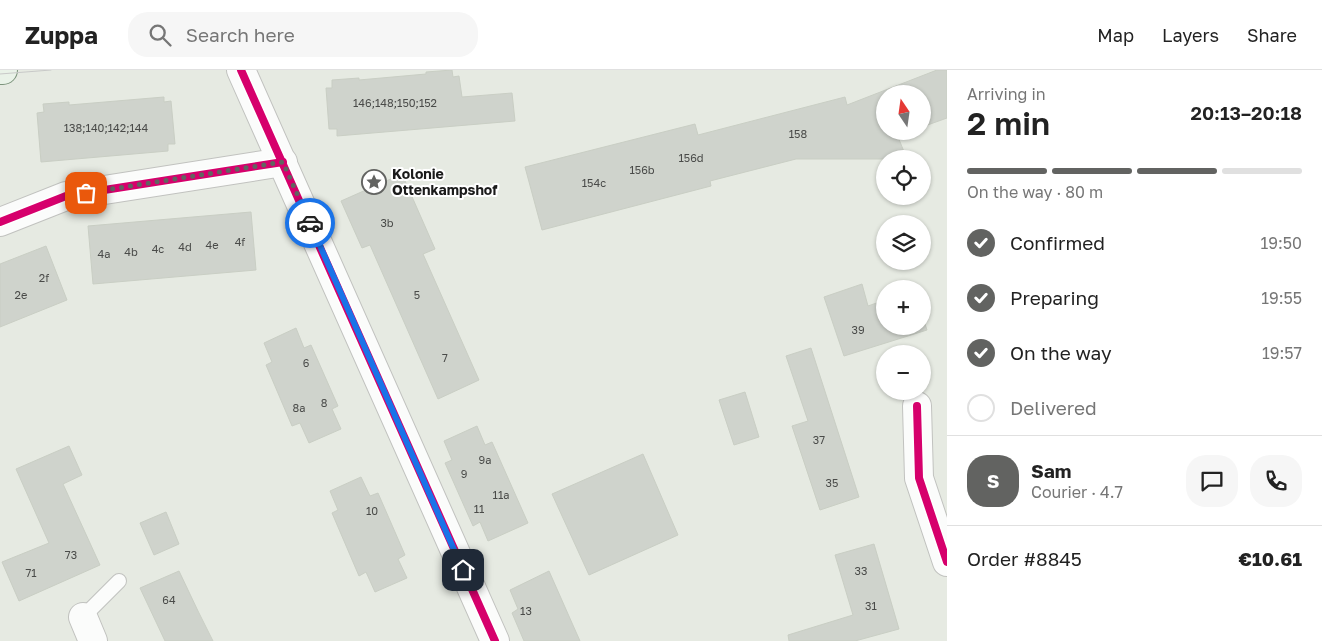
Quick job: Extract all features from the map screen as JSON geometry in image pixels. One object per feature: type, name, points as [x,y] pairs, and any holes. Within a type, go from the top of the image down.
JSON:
[{"type":"street","points":[[241,70],[494,641]]},
{"type":"street","points":[[0,222],[66,196],[283,162]]},
{"type":"street","points":[[917,406],[919,478],[947,562]]},
{"type":"lane","points":[[88,629],[119,581]]},
{"type":"building","points":[[452,70],[453,77],[459,76],[462,97],[512,93],[515,121],[337,136],[337,129],[329,129],[326,88],[332,88],[332,80],[359,78],[359,80]]},
{"type":"building","points":[[937,70],[947,70],[947,118],[931,124],[931,85],[898,85]]},
{"type":"building","points":[[876,94],[876,140],[899,140],[903,150],[876,150],[876,159],[796,159],[710,181],[711,186],[542,230],[525,167],[695,124],[698,135],[845,97],[847,105]]},
{"type":"building","points":[[164,97],[164,102],[171,101],[175,144],[168,144],[168,151],[41,162],[37,113],[44,112],[43,104],[69,102],[69,105]]},
{"type":"building","points":[[402,174],[435,249],[423,254],[479,380],[438,399],[370,245],[362,248],[341,201]]},
{"type":"building","points":[[251,212],[256,270],[93,284],[88,226]]},
{"type":"building","points":[[46,246],[67,300],[0,327],[0,264]]},
{"type":"building","points":[[862,284],[868,306],[876,303],[876,335],[911,335],[844,356],[824,297]]},
{"type":"building","points":[[296,328],[304,348],[311,345],[338,406],[332,409],[341,429],[309,443],[300,423],[292,426],[266,365],[272,362],[264,343]]},
{"type":"building","points":[[811,348],[859,497],[820,510],[792,426],[808,421],[786,356]]},
{"type":"building","points":[[745,392],[759,437],[734,445],[719,400]]},
{"type":"building","points":[[477,426],[485,445],[492,442],[528,523],[488,541],[480,522],[473,526],[445,463],[452,460],[444,441]]},
{"type":"building","points":[[69,446],[82,475],[63,484],[100,565],[19,601],[2,562],[49,543],[16,469]]},
{"type":"building","points":[[643,454],[678,535],[589,575],[552,494]]},
{"type":"building","points":[[361,477],[370,496],[378,493],[405,555],[398,559],[407,578],[375,592],[366,572],[359,576],[332,513],[338,510],[330,491]]},
{"type":"building","points":[[166,512],[179,544],[154,555],[140,523]]},
{"type":"building","points":[[874,544],[899,629],[855,641],[789,641],[788,635],[853,615],[835,555]]},
{"type":"building","points":[[179,571],[213,641],[165,641],[140,588]]},
{"type":"building","points":[[549,571],[580,641],[524,641],[512,613],[518,609],[510,590]]},
{"type":"tram line","points":[[0,74],[51,70]]},
{"type":"cycle path","points":[[241,70],[495,641]]},
{"type":"cycle path","points":[[0,222],[66,196],[283,162]]},
{"type":"cycle path","points":[[917,406],[919,478],[947,562]]},
{"type":"way so far","points":[[86,193],[283,162],[310,223]]},
{"type":"place","name":"Kolonie Ottenkampshof","points":[[374,182]]},
{"type":"route","points":[[310,223],[463,570]]}]
